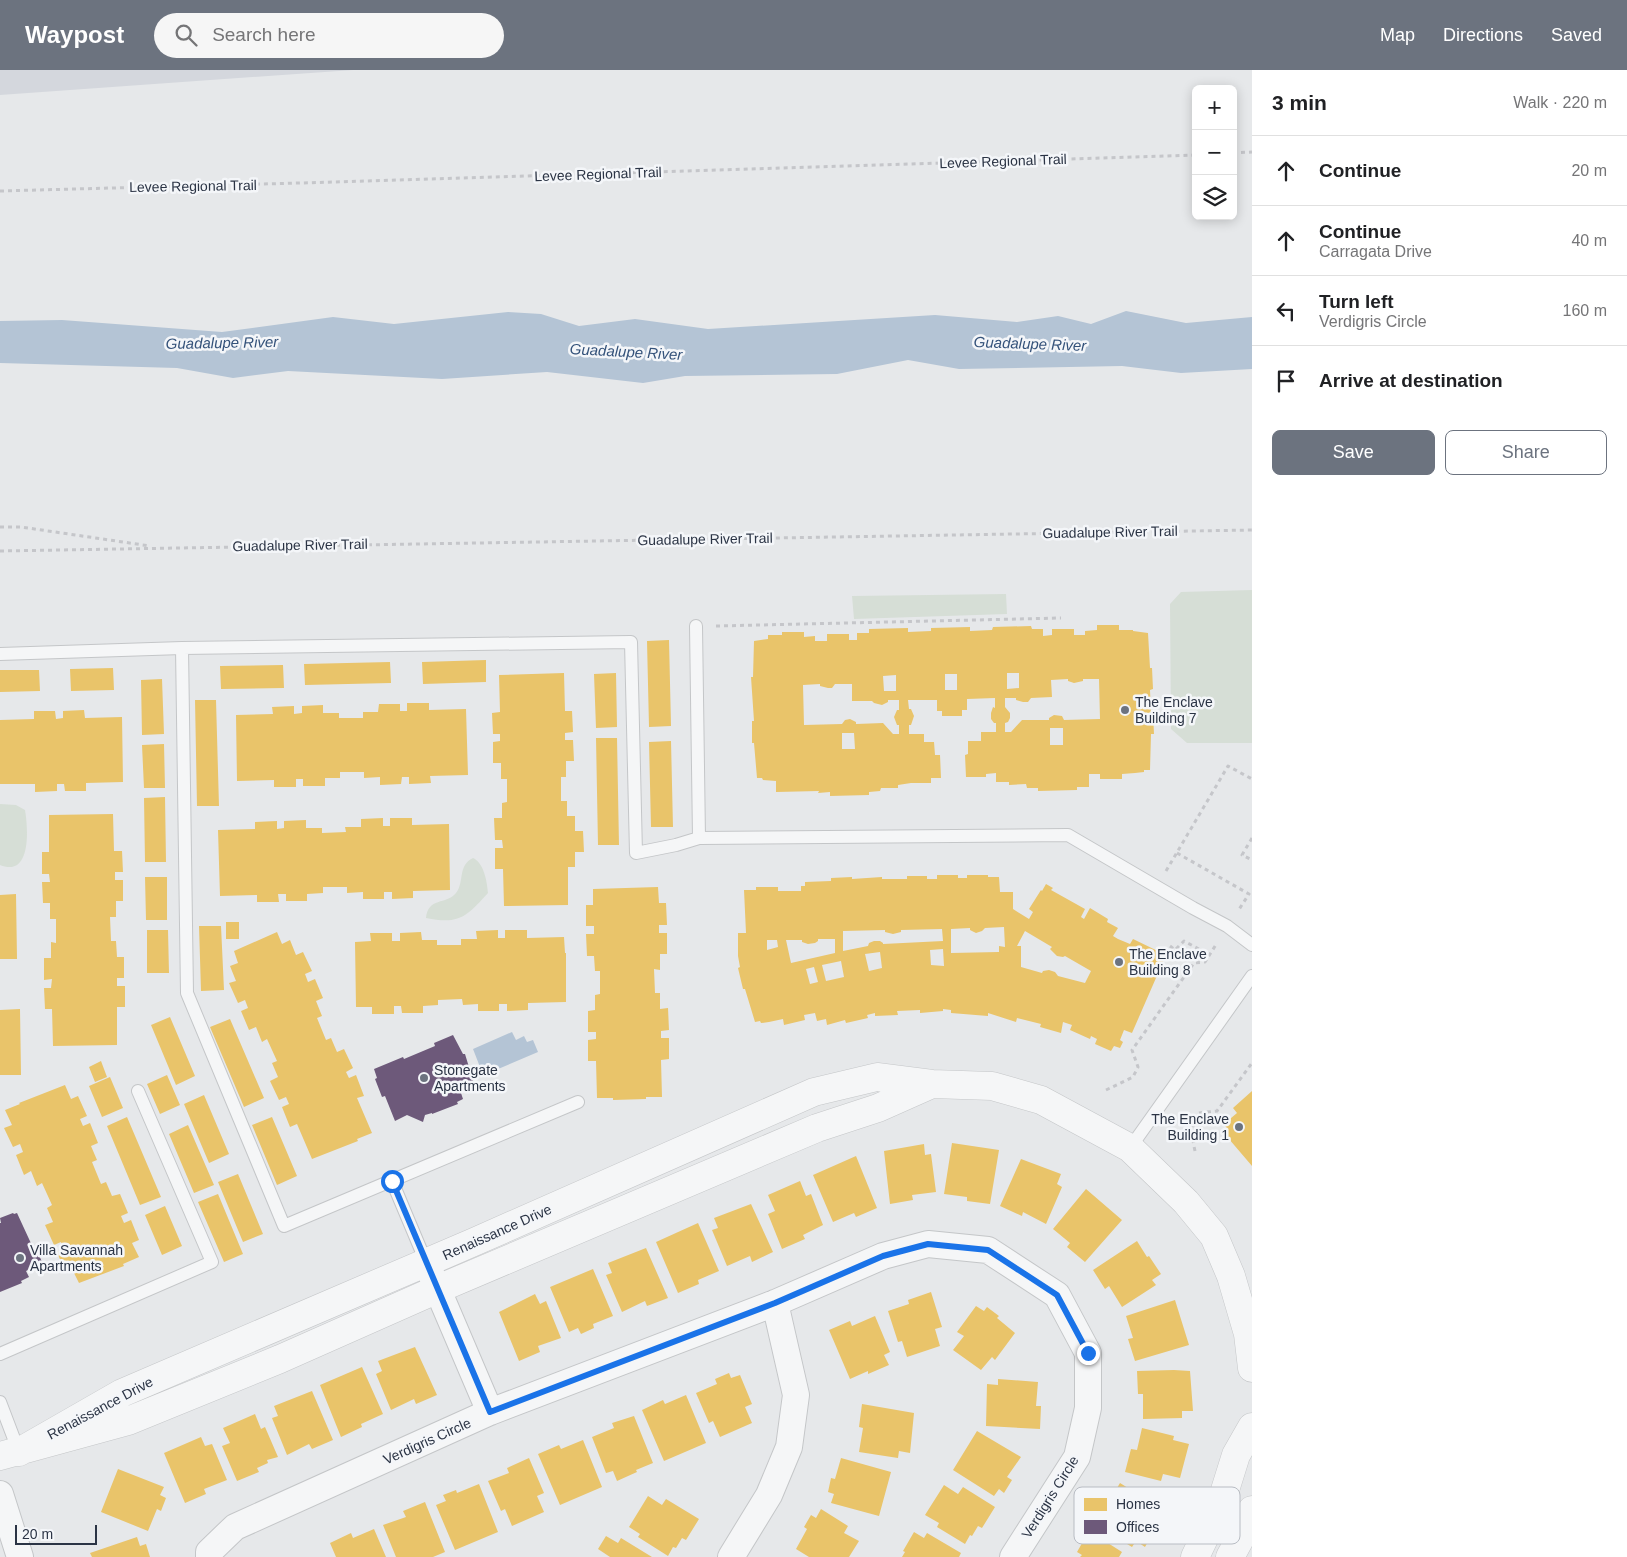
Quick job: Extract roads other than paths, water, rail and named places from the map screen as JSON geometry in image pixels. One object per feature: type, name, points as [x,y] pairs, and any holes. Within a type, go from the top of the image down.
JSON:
[{"type":"street","name":"Renaissance Drive","points":[[10,1454],[122,1393],[814,1092],[877,1077],[932,1084],[992,1086],[1042,1100],[1130,1148],[1186,1202],[1214,1236],[1231,1276],[1240,1305],[1248,1334],[1252,1368]]},
{"type":"street","name":"Renaissance Drive","points":[[10,1454],[128,1422],[280,1359],[438,1289],[817,1128],[878,1108],[932,1084]]},
{"type":"street","name":"Verdigris Circle","points":[[209,1557],[209,1552],[235,1527],[490,1412],[775,1303],[883,1256],[928,1244],[988,1250],[1057,1295],[1088,1353],[1088,1408],[1077,1457],[1013,1557]]},
{"type":"street","points":[[426,1262],[490,1412]]},
{"type":"street","points":[[730,1557],[768,1495],[789,1447],[796,1395],[775,1303]]},
{"type":"street","points":[[1225,1487],[1236,1456],[1252,1427]]},
{"type":"street","points":[[0,1494],[20,1557]]},
{"type":"street","points":[[1240,1539],[1247,1526],[1252,1510]]},
{"type":"street","points":[[1195,1557],[1201,1544]]},
{"type":"street","points":[[1230,1557],[1237,1544]]},
{"type":"lane","points":[[696,626],[699,838]]},
{"type":"lane","points":[[0,654],[182,648],[631,642],[636,854],[699,838],[1068,835],[1227,926],[1252,945]]},
{"type":"lane","points":[[182,648],[187,993],[284,1226],[578,1102]]},
{"type":"lane","points":[[1130,1148],[1252,976]]},
{"type":"lane","points":[[0,1354],[212,1262],[138,1091]]},
{"type":"lane","points":[[392,1181],[426,1262]]},
{"type":"lane","points":[[0,1402],[10,1454]]},
{"type":"water","name":"Guadalupe River","points":[[1126,311],[1186,323],[1252,317],[1252,369],[1181,373],[1122,366],[959,369],[908,360],[837,374],[685,376],[643,383],[547,372],[442,379],[288,371],[233,378],[177,368],[0,363],[0,321],[62,320],[222,332],[333,317],[394,324],[508,312],[541,314],[579,326],[635,319],[708,329],[935,315],[1017,322],[1058,316],[1091,324]]},
{"type":"water","points":[[512,1032],[516,1040],[524,1036],[527,1042],[533,1040],[538,1052],[491,1072],[488,1064],[480,1067],[473,1049]]},
{"type":"place","name":"The Enclave Building 7","points":[[1125,710]]},
{"type":"place","name":"The Enclave Building 8","points":[[1119,962]]},
{"type":"place","name":"Stonegate Apartments","points":[[424,1078]]},
{"type":"place","name":"The Enclave Building 1","points":[[1239,1127]]},
{"type":"place","name":"Villa Savannah Apartments","points":[[20,1258]]}]
